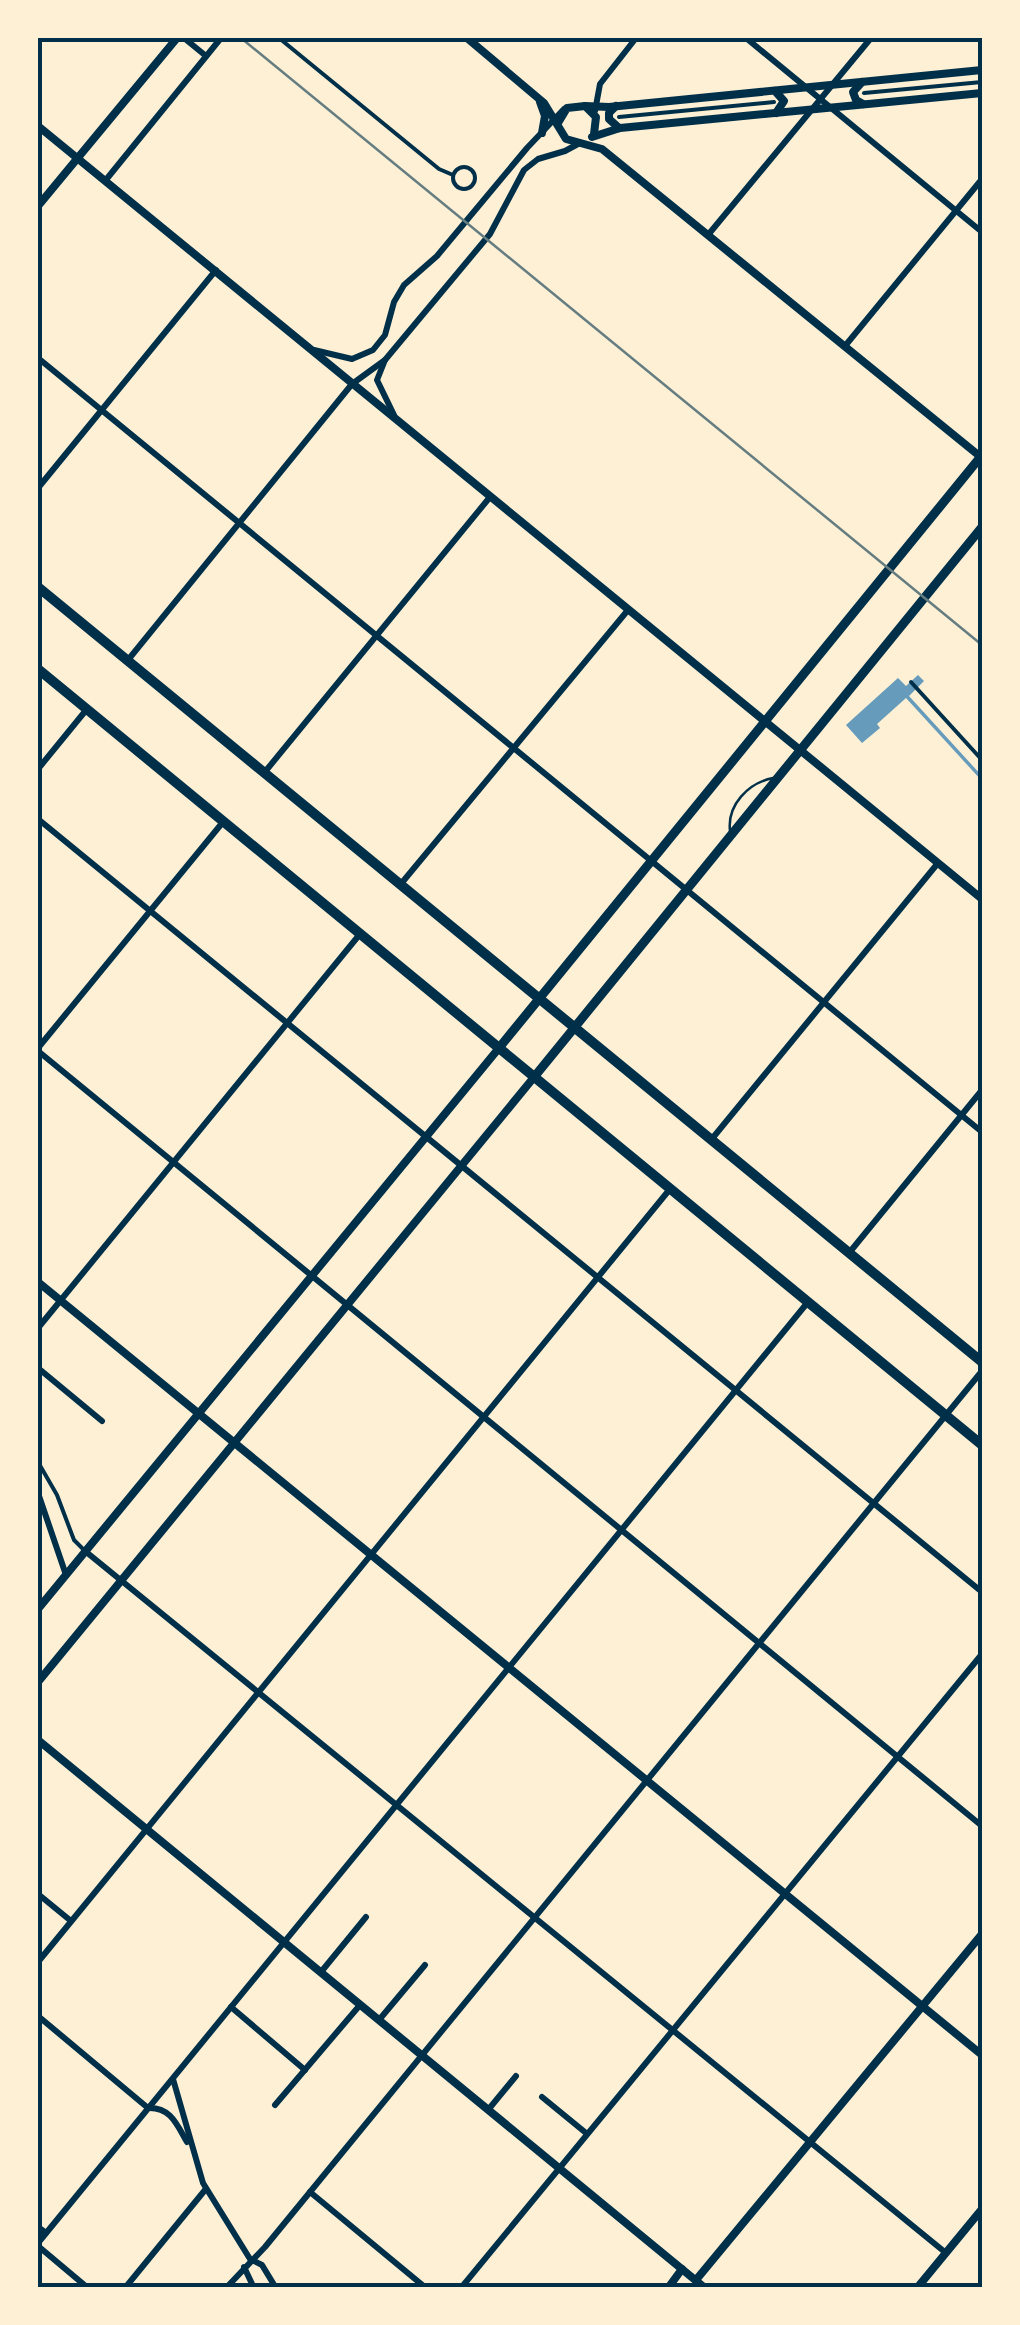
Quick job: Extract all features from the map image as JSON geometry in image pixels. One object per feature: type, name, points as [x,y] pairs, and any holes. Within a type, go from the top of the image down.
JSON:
[{"type":"highway","points":[[38,586],[982,1362]]},
{"type":"highway","points":[[38,668],[982,1445]]},
{"type":"main road","points":[[38,206],[180,38]]},
{"type":"main road","points":[[38,1609],[982,457],[602,149],[566,139],[535,94],[466,38]]},
{"type":"main road","points":[[559,130],[564,109],[574,105],[616,106],[982,70]]},
{"type":"main road","points":[[862,82],[854,96],[865,105]]},
{"type":"main road","points":[[773,91],[782,95],[784,101],[776,113]]},
{"type":"main road","points":[[580,144],[620,128],[982,93]]},
{"type":"main road","points":[[535,94],[545,112],[542,133]]},
{"type":"main road","points":[[584,106],[593,112],[597,122],[592,137]]},
{"type":"main road","points":[[616,106],[609,119],[620,128]]},
{"type":"main road","points":[[38,126],[982,900]]},
{"type":"main road","points":[[38,1682],[982,528]]},
{"type":"main road","points":[[38,1282],[982,2055]]},
{"type":"main road","points":[[38,1740],[705,2288]]},
{"type":"main road","points":[[696,2280],[982,1934]]},
{"type":"main road","points":[[917,2288],[982,2209]]},
{"type":"main road","points":[[668,2288],[682,2269]]},
{"type":"street","points":[[180,38],[206,56]]},
{"type":"street","points":[[105,181],[221,38]]},
{"type":"street","points":[[279,38],[439,169],[454,175]]},
{"type":"street","points":[[597,122],[595,106],[600,84],[636,38]]},
{"type":"street","points":[[746,38],[982,232]]},
{"type":"street","points":[[708,235],[871,38]]},
{"type":"street","points":[[864,94],[982,82]]},
{"type":"street","points":[[619,117],[774,102]]},
{"type":"street","points":[[313,350],[352,359],[374,350],[388,331],[402,288],[437,256],[564,109]]},
{"type":"street","points":[[397,421],[378,384],[378,372],[385,360],[490,234],[520,174],[538,159],[580,144]]},
{"type":"street","points":[[467,167],[476,180],[470,188],[462,189],[455,184],[454,175],[458,168],[467,167]]},
{"type":"street","points":[[845,346],[982,179]]},
{"type":"street","points":[[38,488],[216,270]]},
{"type":"street","points":[[38,358],[982,1132]]},
{"type":"street","points":[[127,660],[352,384],[385,360]]},
{"type":"street","points":[[264,773],[490,497]]},
{"type":"street","points":[[400,885],[628,610]]},
{"type":"street","points":[[910,682],[982,760]]},
{"type":"street","points":[[38,769],[87,709]]},
{"type":"street","points":[[38,819],[982,1592]]},
{"type":"street","points":[[224,821],[38,1049],[982,1826]]},
{"type":"street","points":[[711,1140],[938,863]]},
{"type":"street","points":[[38,1328],[360,934]]},
{"type":"street","points":[[850,1254],[982,1090]]},
{"type":"street","points":[[38,1962],[671,1188]]},
{"type":"street","points":[[88,2288],[38,2245],[46,2233],[808,1302]]},
{"type":"street","points":[[38,1368],[102,1421]]},
{"type":"street","points":[[226,2288],[265,2247],[982,1371]]},
{"type":"street","points":[[38,1462],[58,1494],[74,1540],[85,1551],[946,2253]]},
{"type":"street","points":[[38,1494],[66,1575]]},
{"type":"street","points":[[461,2288],[982,1654]]},
{"type":"street","points":[[38,1894],[71,1921]]},
{"type":"street","points":[[321,1972],[366,1917]]},
{"type":"street","points":[[379,2020],[425,1964]]},
{"type":"street","points":[[275,2105],[360,2005]]},
{"type":"street","points":[[231,2007],[305,2070]]},
{"type":"street","points":[[38,2016],[148,2108],[168,2113],[190,2148]]},
{"type":"street","points":[[488,2110],[516,2076]]},
{"type":"street","points":[[172,2078],[190,2148],[206,2190],[247,2263],[254,2288]]},
{"type":"street","points":[[542,2098],[586,2133]]},
{"type":"street","points":[[125,2288],[206,2190]]},
{"type":"street","points":[[310,2192],[426,2288]]},
{"type":"street","points":[[38,2227],[46,2233]]},
{"type":"street","points":[[247,2263],[262,2265],[276,2288]]},
{"type":"lane","points":[[731,838],[729,817],[736,804],[754,784],[780,777]]},
{"type":"water","points":[[918,675],[924,681],[909,696],[982,776],[982,781],[906,698],[862,743],[846,725],[898,678],[906,686]]},
{"type":"railway","points":[[241,38],[982,645]]}]
